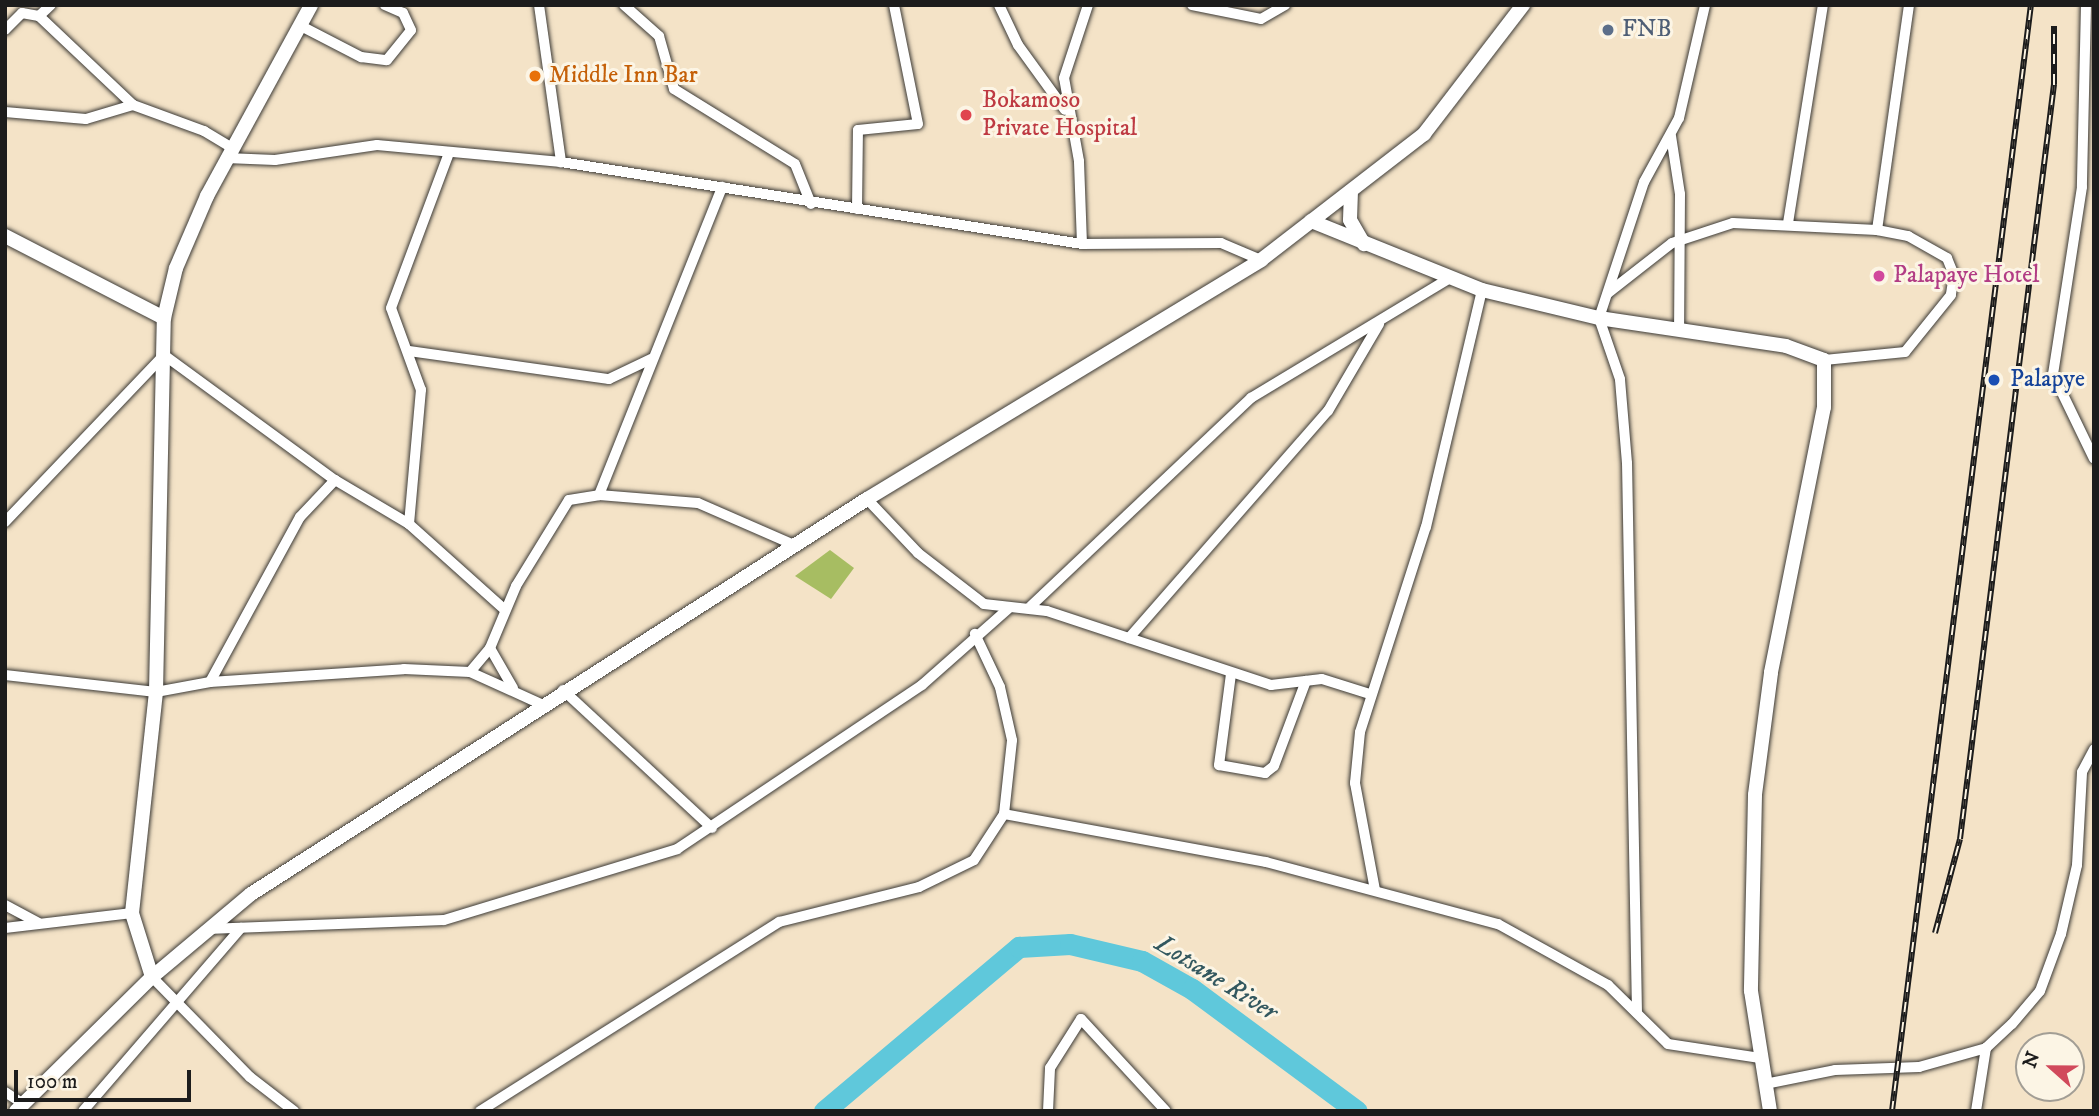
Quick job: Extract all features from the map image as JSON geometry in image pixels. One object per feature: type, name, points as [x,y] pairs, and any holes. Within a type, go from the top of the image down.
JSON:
[{"type":"street","points":[[39,16],[51,5]]},
{"type":"street","points":[[294,1111],[250,1077],[176,998],[152,977],[132,913],[156,692],[164,318],[187,241],[229,153],[311,5]]},
{"type":"street","points":[[301,26],[362,57],[387,60],[411,30],[403,13],[386,5]]},
{"type":"street","points":[[539,5],[561,162]]},
{"type":"street","points":[[624,5],[659,36],[674,89],[795,164],[811,204]]},
{"type":"street","points":[[857,209],[858,130],[918,124],[894,5]]},
{"type":"street","points":[[999,5],[1018,45],[1066,113]]},
{"type":"street","points":[[1082,244],[1079,161],[1066,113],[1064,78],[1088,5]]},
{"type":"street","points":[[1192,5],[1270,10],[1284,5]]},
{"type":"street","points":[[5,1092],[19,1107],[152,977],[207,929],[563,690],[867,499],[1261,260],[1437,121],[1523,5]]},
{"type":"street","points":[[1637,1013],[1627,463],[1620,379],[1599,318],[1644,182],[1671,136],[1705,5]]},
{"type":"street","points":[[1788,223],[1822,5]]},
{"type":"street","points":[[1877,230],[1909,5]]},
{"type":"street","points":[[2086,5],[2089,120],[2082,187],[2053,374],[2094,459]]},
{"type":"street","points":[[5,30],[22,13],[39,16],[133,105],[204,131],[229,153],[275,160],[377,145],[561,162],[811,204],[1082,244],[1221,243],[1261,260]]},
{"type":"street","points":[[5,112],[86,119],[133,105]]},
{"type":"street","points":[[1671,136],[1680,240],[1679,331]]},
{"type":"street","points":[[409,524],[422,390],[409,351],[392,318],[394,295],[449,153]]},
{"type":"street","points":[[599,495],[651,359],[722,187]]},
{"type":"street","points":[[1351,191],[1350,220],[1364,245]]},
{"type":"street","points":[[1311,221],[1448,279],[1482,290],[1599,318],[1786,346],[1824,360],[1905,352],[1951,295],[1954,275],[1947,258],[1908,236],[1877,230],[1788,223],[1707,227],[1680,240],[1608,293]]},
{"type":"street","points":[[5,236],[164,318]]},
{"type":"street","points":[[1031,606],[1251,398],[1379,324],[1448,279]]},
{"type":"street","points":[[1375,890],[1355,783],[1370,694],[1426,527],[1482,290]]},
{"type":"street","points":[[1129,638],[1328,411],[1379,324]]},
{"type":"street","points":[[409,351],[609,379],[651,359]]},
{"type":"street","points":[[164,355],[335,481],[409,524],[505,609]]},
{"type":"street","points":[[5,522],[164,355]]},
{"type":"street","points":[[1770,1111],[1760,1058],[1750,969],[1755,795],[1771,673],[1824,407],[1824,360]]},
{"type":"street","points":[[210,682],[300,517],[335,481]]},
{"type":"street","points":[[470,672],[490,648],[505,609],[569,500],[599,495],[698,503],[794,545]]},
{"type":"street","points":[[867,499],[957,587],[1008,609]]},
{"type":"street","points":[[207,929],[455,918],[620,870],[712,828],[922,685],[975,634],[1008,609],[1031,606],[1271,685],[1322,679],[1370,694]]},
{"type":"street","points":[[480,1111],[779,922],[919,887],[974,860],[1004,814],[1011,790],[1007,708],[975,634]]},
{"type":"street","points":[[490,648],[515,690]]},
{"type":"street","points":[[5,675],[156,692],[210,682],[404,669],[470,672],[515,690],[541,705]]},
{"type":"street","points":[[1231,674],[1219,765],[1265,772],[1274,766],[1306,681]]},
{"type":"street","points":[[563,690],[712,828]]},
{"type":"street","points":[[1765,1084],[1835,1070],[1919,1068],[1986,1048],[2040,991],[2077,865],[2082,772],[2094,749]]},
{"type":"street","points":[[1004,814],[1266,862],[1375,890],[1528,936],[1608,985],[1679,1050],[1760,1058]]},
{"type":"street","points":[[5,905],[39,923]]},
{"type":"street","points":[[5,928],[132,913]]},
{"type":"street","points":[[83,1111],[176,998],[241,928]]},
{"type":"street","points":[[1048,1111],[1050,1068],[1081,1019],[1166,1111]]},
{"type":"street","points":[[1976,1111],[1986,1048]]},
{"type":"green space","points":[[830,550],[854,568],[831,599],[795,576]]},
{"type":"waterway","name":"Lotsane River","points":[[824,1111],[1019,947],[1070,944],[1142,961],[1192,989],[1357,1111]]},
{"type":"railway","points":[[1892,1111],[2031,5]]},
{"type":"railway","points":[[1935,933],[1960,839],[2054,84],[2054,26]]},
{"type":"place","name":"FNB","points":[[1608,30]]},
{"type":"place","name":"Middle Inn Bar","points":[[535,76]]},
{"type":"place","name":"Bokamoso Private Hospital","points":[[966,115]]},
{"type":"place","name":"Palapaye Hotel","points":[[1879,276]]},
{"type":"place","name":"Palapye","points":[[1994,380]]}]
